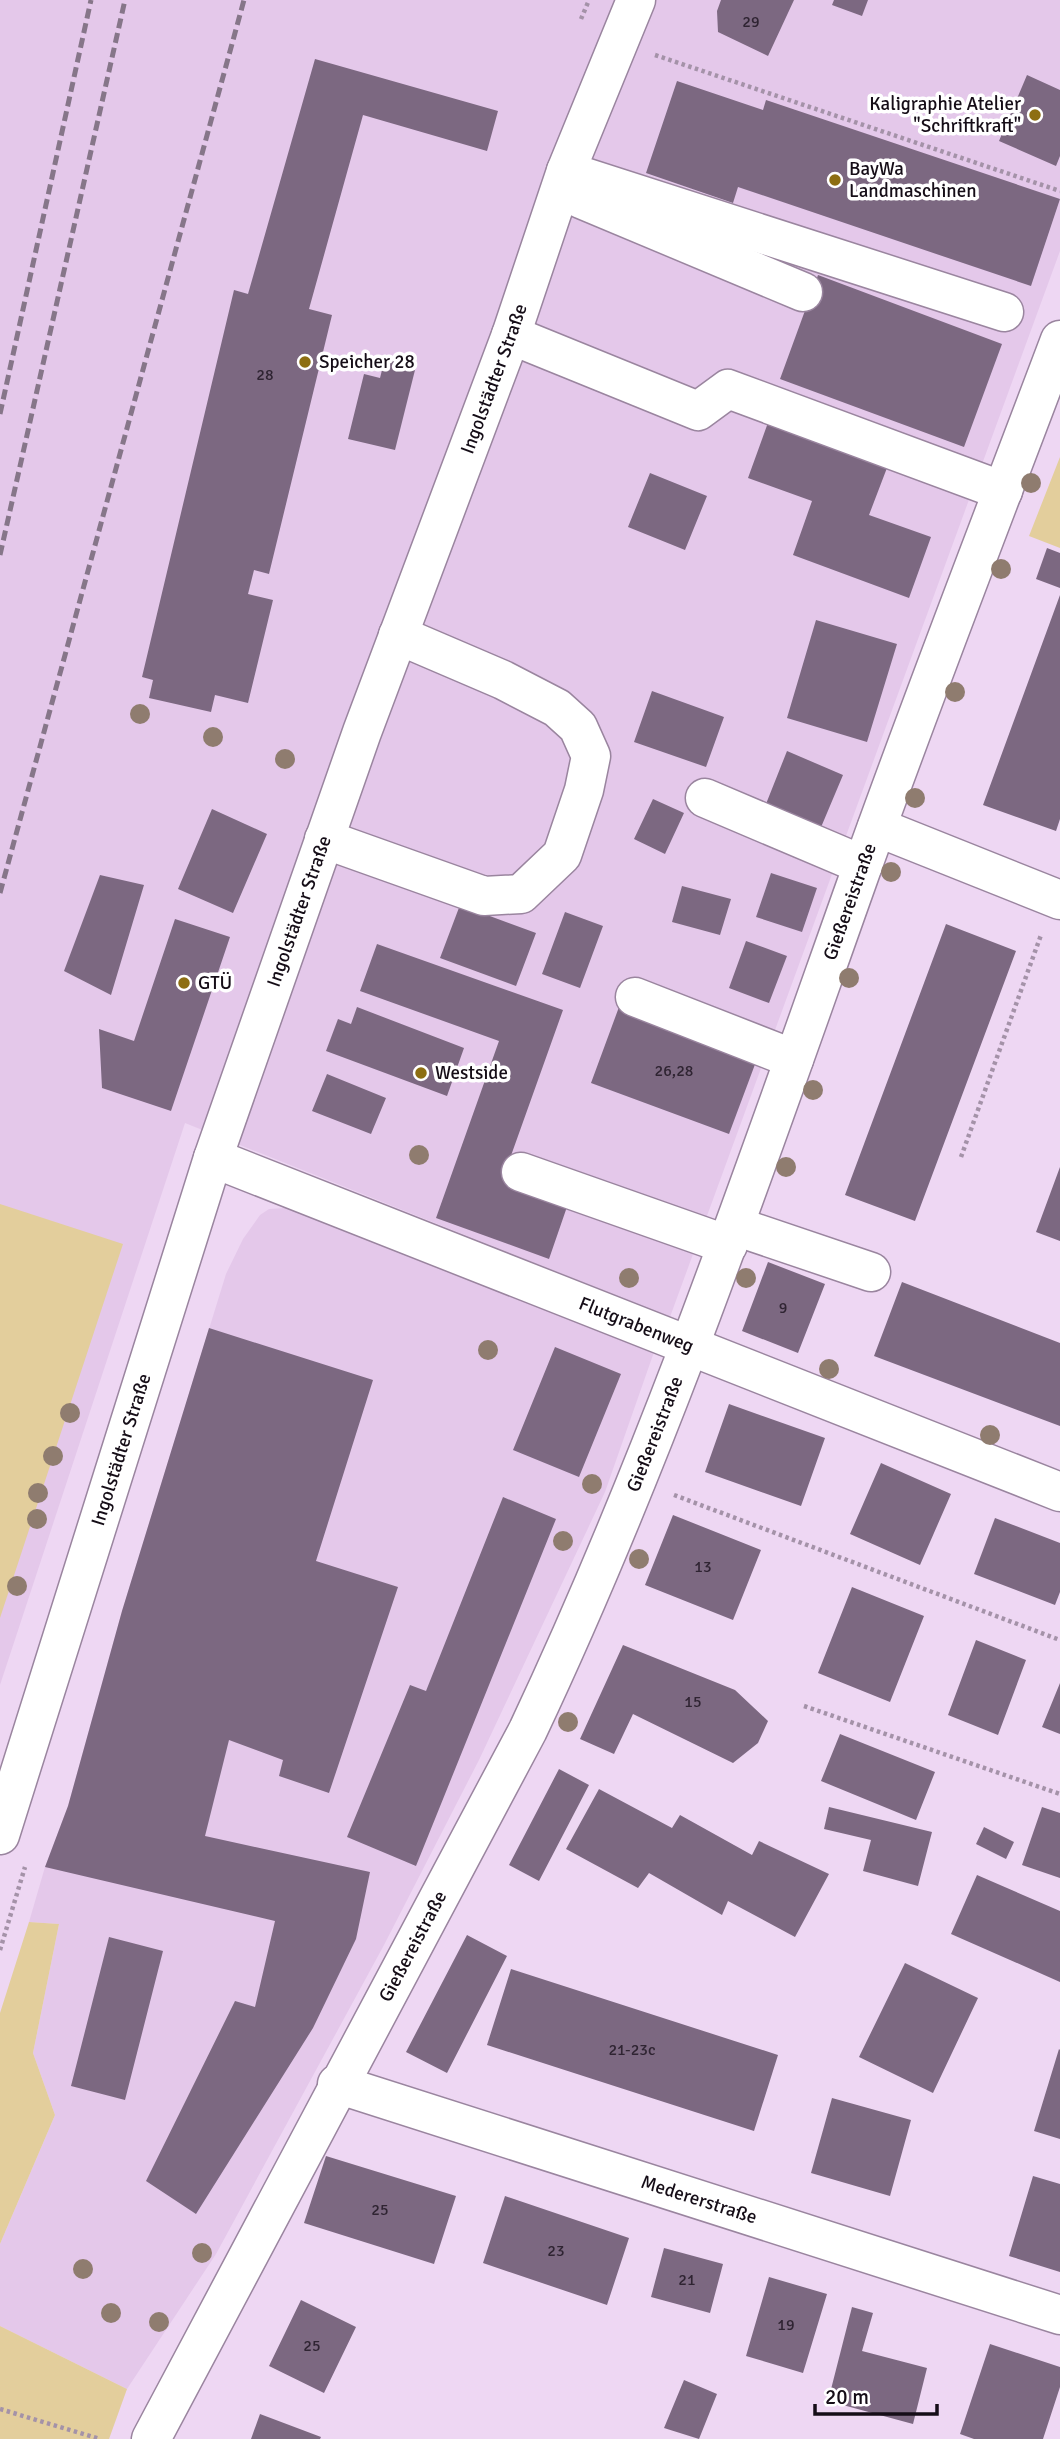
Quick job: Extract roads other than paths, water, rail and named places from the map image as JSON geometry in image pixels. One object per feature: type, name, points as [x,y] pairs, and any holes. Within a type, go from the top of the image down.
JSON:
[{"type":"street","name":"Ingolstädter Straße","points":[[0,1835],[212,1158],[398,635],[511,335],[563,181],[636,0]]},
{"type":"street","points":[[563,181],[803,292]]},
{"type":"street","points":[[563,181],[1004,312]]},
{"type":"street","points":[[511,335],[698,411],[728,389],[1003,491]]},
{"type":"street","name":"Gießereistraße","points":[[151,2439],[527,1730],[582,1615],[691,1347],[863,864],[1060,340]]},
{"type":"street","points":[[324,839],[484,896],[521,894],[562,855],[584,790],[591,756],[578,727],[557,708],[514,685],[398,635]]},
{"type":"street","points":[[705,798],[863,864]]},
{"type":"street","points":[[877,827],[1057,899]]},
{"type":"street","points":[[635,997],[794,1059]]},
{"type":"street","name":"Flutgrabenweg","points":[[212,1158],[1060,1492]]},
{"type":"street","points":[[521,1172],[732,1236],[871,1272]]},
{"type":"street","name":"Medererstraße","points":[[337,2084],[1060,2315]]},
{"type":"railway","points":[[0,414],[91,0]]},
{"type":"railway","points":[[0,555],[125,0]]},
{"type":"railway","points":[[0,893],[244,0]]},
{"type":"place","name":"Kaligraphie Atelier \"Schriftkraft\"","points":[[1035,115]]},
{"type":"place","name":"BayWa Landmaschinen","points":[[835,180]]},
{"type":"place","name":"Speicher 28","points":[[305,362]]},
{"type":"place","name":"GTÜ","points":[[184,983]]},
{"type":"place","name":"Westside","points":[[421,1073]]}]
